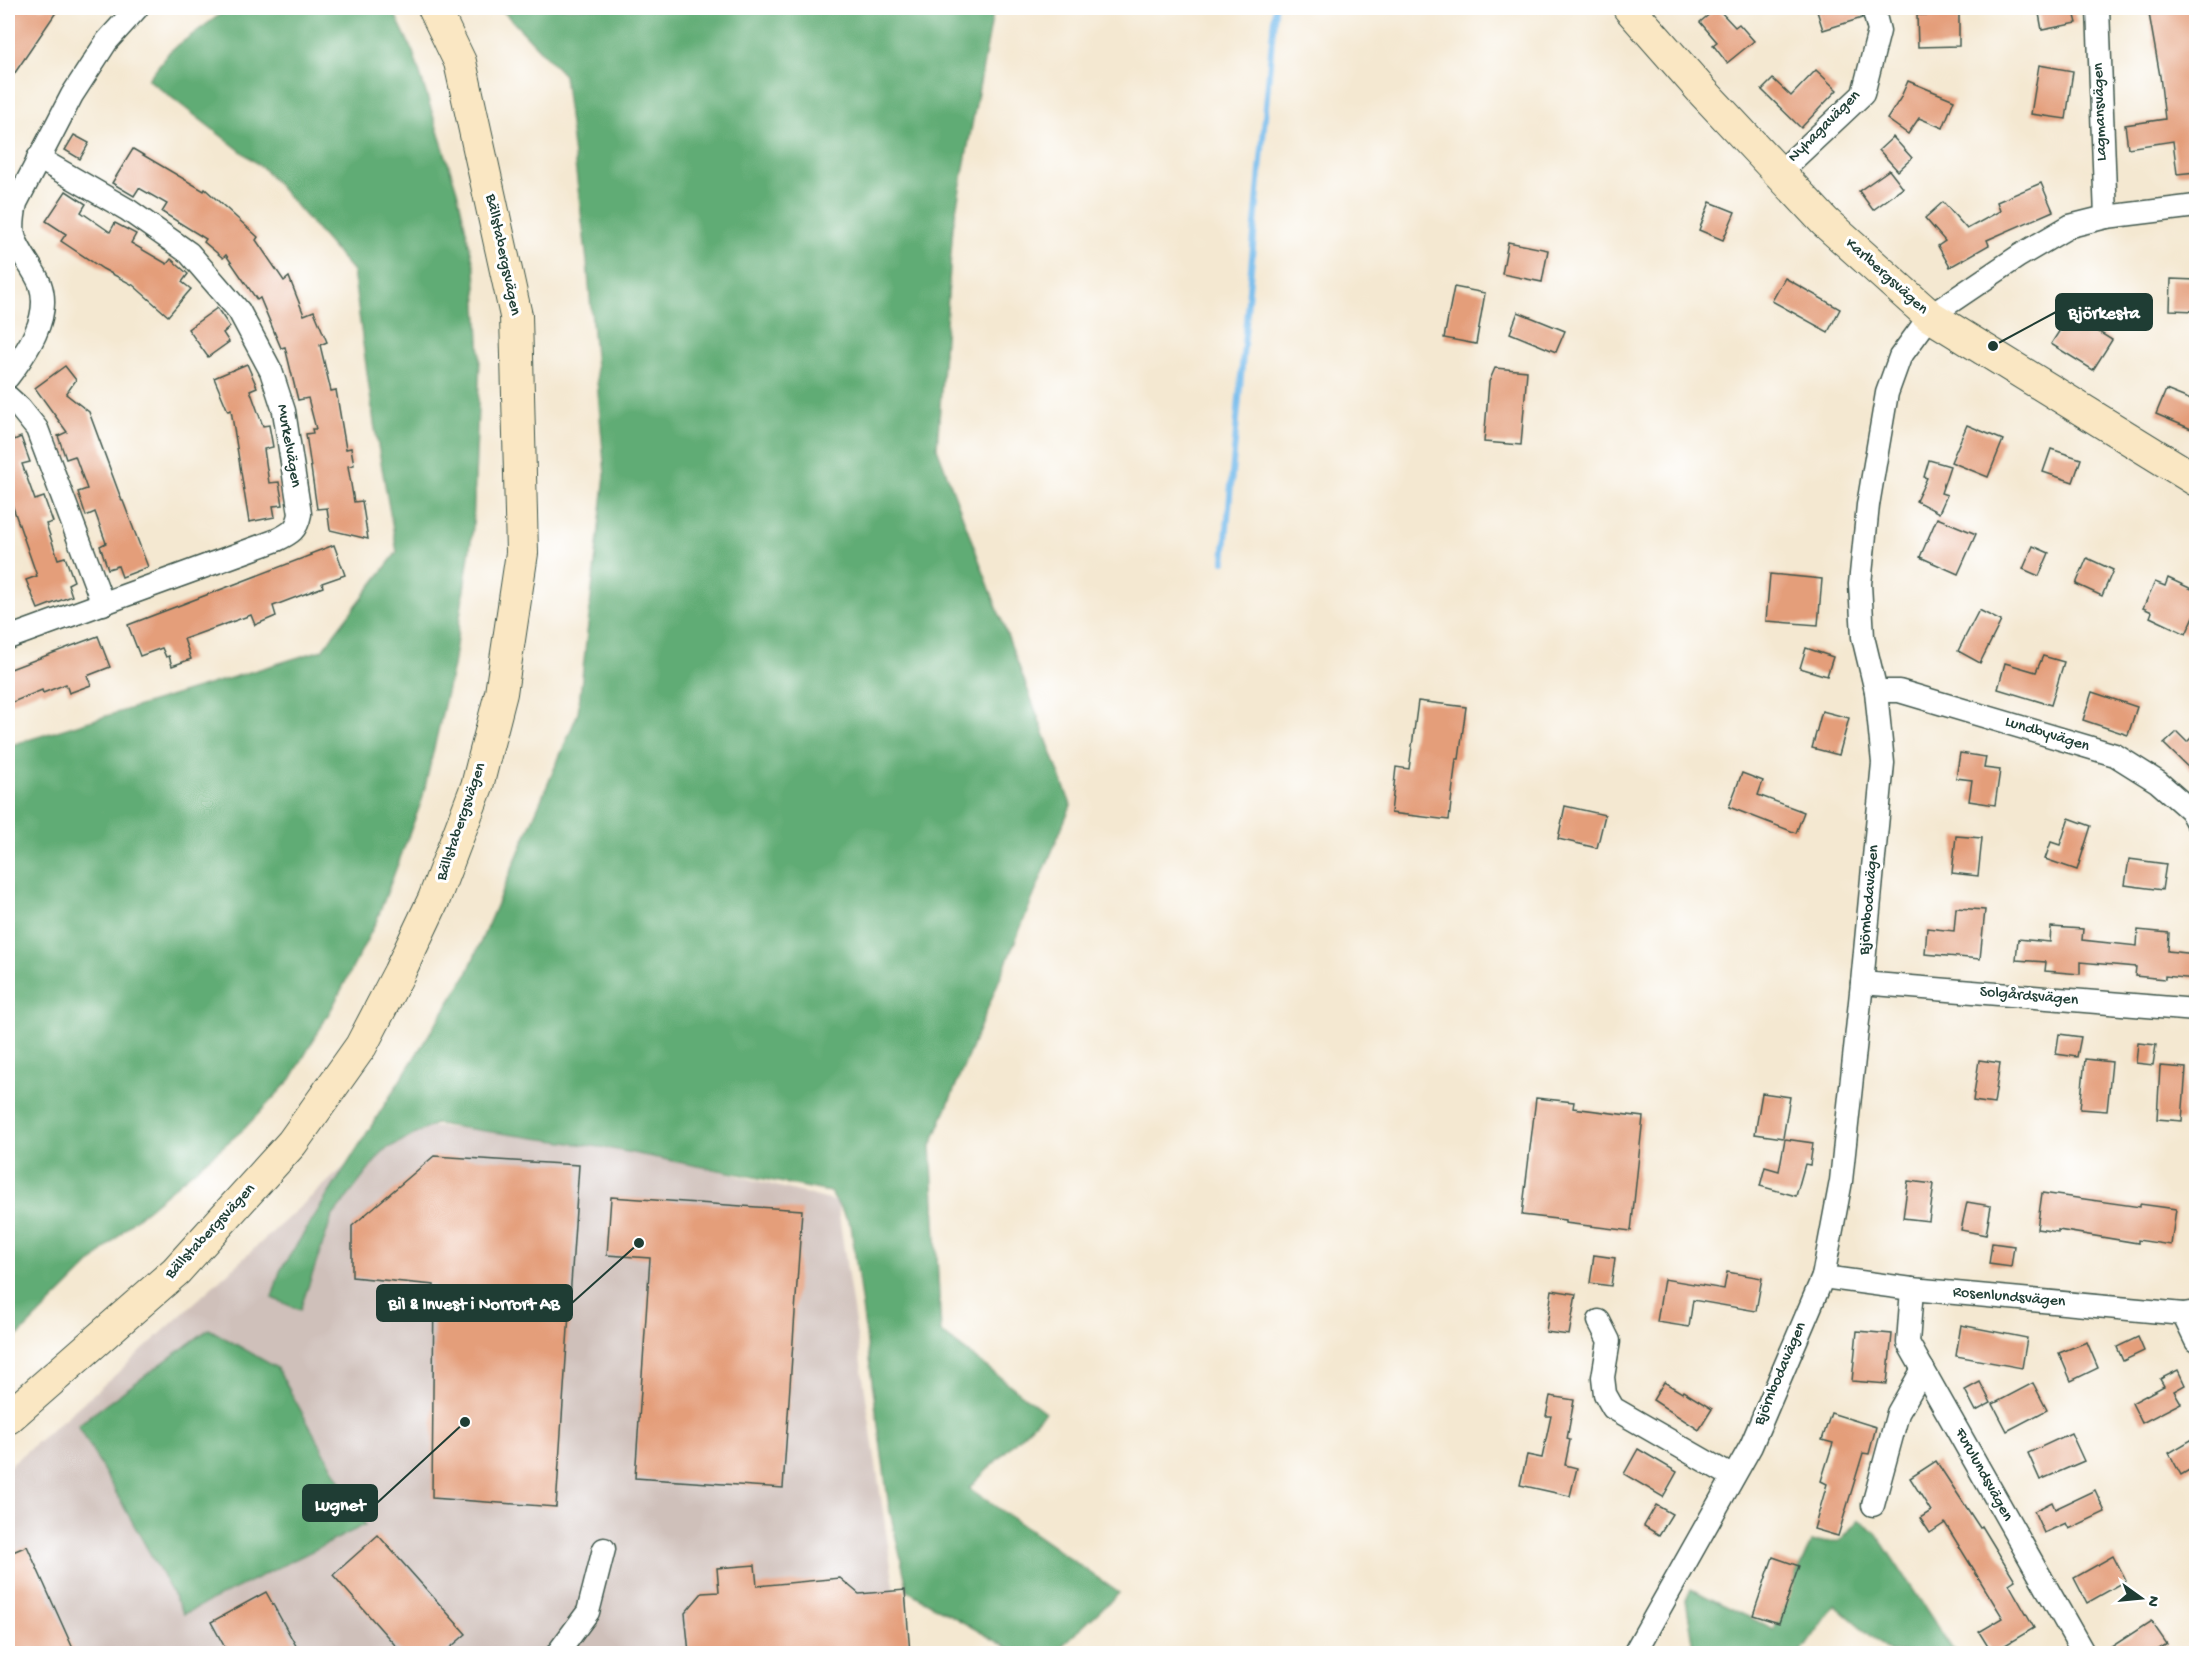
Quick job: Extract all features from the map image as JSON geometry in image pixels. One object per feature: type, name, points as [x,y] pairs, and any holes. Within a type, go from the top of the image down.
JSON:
[{"type":"street","points":[[8,377],[35,337],[42,309],[41,286],[15,239],[13,218],[16,203],[72,95],[107,41],[137,8]]},
{"type":"street","name":"Bällstabergsvägen","points":[[8,1418],[176,1271],[292,1143],[361,1046],[399,973],[434,899],[477,786],[501,693],[522,553],[516,316],[460,62],[434,8]]},
{"type":"street","name":"Karlbergsvägen","points":[[1629,8],[1778,174],[1825,222],[1930,316],[2196,480]]},
{"type":"street","name":"Nyhagavägen","points":[[1778,174],[1863,94],[1879,32],[1873,8]]},
{"type":"street","name":"Lagmansvägen","points":[[2098,8],[2106,217]]},
{"type":"street","name":"Murkelvägen","points":[[8,638],[291,533],[298,525],[300,514],[284,411],[271,371],[239,311],[189,253],[128,210],[38,158]]},
{"type":"street","points":[[1930,316],[2019,256],[2070,226],[2106,217],[2196,206]]},
{"type":"street","name":"Björnbodavägen","points":[[1634,1653],[1750,1446],[1823,1277],[1841,1181],[1883,763],[1876,691],[1863,637],[1860,584],[1868,505],[1887,393],[1900,357],[1930,316]]},
{"type":"street","points":[[8,397],[37,429],[103,604]]},
{"type":"street","name":"Lundbyvägen","points":[[1876,691],[1899,691],[2115,755],[2158,782],[2190,810],[2196,821]]},
{"type":"street","name":"Solgårdsvägen","points":[[1862,983],[2196,1010]]},
{"type":"street","name":"Rosenlundsvägen","points":[[1823,1277],[1912,1289],[2190,1313]]},
{"type":"street","name":"Furulundsvägen","points":[[1912,1289],[1908,1343],[2084,1653]]},
{"type":"street","points":[[2190,1313],[2196,1341]]},
{"type":"street","points":[[1599,1321],[1609,1341],[1602,1377],[1605,1394],[1613,1408],[1733,1477]]},
{"type":"street","points":[[1873,1505],[1898,1413],[1923,1369]]},
{"type":"street","points":[[557,1653],[588,1612],[604,1550]]},
{"type":"shaded area","points":[[390,1125],[578,1134],[837,1202],[904,1653],[8,1653],[8,1467],[114,1376]]},
{"type":"green space","points":[[229,8],[392,8],[413,52],[457,191],[475,269],[480,358],[473,527],[453,666],[422,800],[376,922],[333,1006],[291,1079],[244,1129],[133,1221],[8,1346],[8,746],[322,650],[397,552],[374,423],[353,271],[264,169],[148,79],[170,51]]},
{"type":"green space","points":[[500,8],[1002,8],[993,13],[953,226],[937,448],[1071,805],[931,1146],[941,1332],[1045,1412],[969,1488],[1119,1593],[1054,1653],[1017,1653],[908,1591],[889,1507],[851,1225],[830,1192],[607,1148],[435,1124],[384,1150],[332,1217],[300,1310],[272,1298],[280,1271],[467,974],[578,713],[605,475],[587,261],[564,75]]},
{"type":"green space","points":[[209,1329],[277,1368],[365,1525],[184,1614],[78,1425]]},
{"type":"green space","points":[[1858,1520],[1875,1532],[1955,1653],[1891,1653],[1835,1605],[1801,1653],[1695,1653],[1686,1600],[1691,1589],[1773,1629],[1811,1542],[1840,1541]]},
{"type":"building","points":[[15,8],[59,8],[8,83],[8,18]]},
{"type":"building","points":[[1717,8],[1735,27],[1739,24],[1754,41],[1727,63],[1713,45],[1717,42],[1700,22]]},
{"type":"building","points":[[1816,8],[1860,8],[1862,18],[1823,30]]},
{"type":"building","points":[[2038,8],[2073,8],[2077,23],[2042,30]]},
{"type":"building","points":[[2148,8],[2192,8],[2196,34],[2196,55],[2190,56],[2193,86],[2196,86],[2196,172],[2177,174],[2173,141],[2128,148],[2125,125],[2165,119]]},
{"type":"building","points":[[1959,14],[1959,46],[1918,47],[1917,15]]},
{"type":"building","points":[[2039,65],[2073,71],[2066,119],[2031,114]]},
{"type":"building","points":[[1816,70],[1837,90],[1801,128],[1762,90],[1773,79],[1791,96]]},
{"type":"building","points":[[1908,81],[1954,100],[1943,128],[1919,118],[1908,134],[1887,119]]},
{"type":"building","points":[[74,135],[89,143],[80,159],[65,150]]},
{"type":"building","points":[[1893,137],[1912,158],[1898,171],[1879,150]]},
{"type":"building","points":[[133,149],[204,191],[205,189],[258,237],[256,240],[284,281],[289,277],[304,315],[314,311],[327,342],[320,345],[331,391],[336,390],[346,449],[351,448],[354,465],[348,466],[354,502],[362,501],[368,539],[330,530],[327,508],[317,509],[306,434],[313,433],[312,429],[316,429],[308,398],[298,400],[285,347],[281,348],[260,298],[257,300],[226,255],[223,258],[204,242],[206,239],[162,212],[167,204],[139,188],[134,196],[112,183]]},
{"type":"building","points":[[1889,170],[1903,188],[1873,210],[1859,191]]},
{"type":"building","points":[[2041,183],[2053,211],[1987,240],[1989,245],[1950,267],[1938,246],[1945,241],[1925,218],[1943,202],[1967,229],[2000,211],[1997,202]]},
{"type":"building","points":[[66,191],[86,204],[81,212],[110,232],[115,223],[136,234],[131,243],[167,264],[171,259],[188,274],[182,282],[191,289],[168,316],[133,285],[103,269],[61,241],[66,234],[46,221]]},
{"type":"building","points":[[1710,202],[1735,212],[1723,240],[1699,230]]},
{"type":"building","points":[[1508,242],[1548,250],[1542,282],[1502,274]]},
{"type":"building","points":[[1785,278],[1840,309],[1828,332],[1772,301]]},
{"type":"building","points":[[2171,279],[2196,280],[2196,311],[2170,310]]},
{"type":"building","points":[[1454,287],[1485,293],[1476,344],[1444,338]]},
{"type":"building","points":[[217,308],[230,327],[223,333],[229,342],[208,357],[188,329]]},
{"type":"building","points":[[1518,312],[1565,331],[1556,352],[1510,333]]},
{"type":"building","points":[[2070,314],[2112,340],[2093,370],[2051,344]]},
{"type":"building","points":[[247,364],[257,387],[250,390],[263,426],[269,425],[273,447],[264,449],[269,483],[279,482],[283,505],[273,506],[275,517],[249,522],[231,410],[228,411],[214,378]]},
{"type":"building","points":[[65,366],[76,380],[66,394],[89,412],[148,567],[122,577],[118,566],[108,569],[100,546],[106,543],[95,512],[86,516],[78,492],[87,489],[75,456],[66,459],[58,436],[67,432],[35,388]]},
{"type":"building","points":[[1495,368],[1527,371],[1521,445],[1484,442],[1489,382]]},
{"type":"building","points":[[2166,390],[2196,402],[2196,431],[2156,414]]},
{"type":"building","points":[[1967,425],[2003,440],[1988,477],[1951,462]]},
{"type":"building","points":[[8,429],[14,440],[21,437],[30,462],[22,464],[35,500],[44,497],[53,522],[46,524],[58,559],[65,557],[74,581],[68,584],[72,596],[38,609],[26,580],[37,576],[8,493]]},
{"type":"building","points":[[2051,449],[2081,459],[2073,482],[2043,472]]},
{"type":"building","points":[[1929,460],[1950,466],[1941,493],[1947,495],[1939,513],[1916,501],[1927,478],[1924,477]]},
{"type":"building","points":[[1937,518],[1976,534],[1958,574],[1920,557]]},
{"type":"building","points":[[334,545],[345,575],[322,583],[323,587],[273,606],[276,616],[255,625],[251,615],[184,639],[191,659],[172,666],[169,656],[166,657],[162,648],[140,656],[128,625]]},
{"type":"building","points":[[2033,546],[2049,553],[2039,576],[2023,569]]},
{"type":"building","points":[[2087,558],[2113,570],[2102,596],[2076,584]]},
{"type":"building","points":[[1770,574],[1822,579],[1818,625],[1766,621]]},
{"type":"building","points":[[2168,578],[2196,591],[2196,612],[2186,634],[2150,617],[2152,612],[2143,608],[2155,582],[2165,586]]},
{"type":"building","points":[[1979,610],[2001,621],[1980,663],[1958,651]]},
{"type":"building","points":[[98,636],[110,667],[87,676],[91,685],[69,693],[66,684],[43,693],[42,690],[8,704],[8,670]]},
{"type":"building","points":[[1806,648],[1833,657],[1827,676],[1800,668]]},
{"type":"building","points":[[2043,656],[2064,662],[2051,705],[1998,689],[2005,663],[2036,672]]},
{"type":"building","points":[[2092,692],[2137,707],[2128,735],[2083,720]]},
{"type":"building","points":[[1418,701],[1466,707],[1459,759],[1456,759],[1449,820],[1391,813],[1396,767],[1409,769]]},
{"type":"building","points":[[1822,711],[1849,718],[1839,755],[1812,748]]},
{"type":"building","points":[[2177,732],[2187,742],[2196,733],[2196,775],[2164,744]]},
{"type":"building","points":[[1960,753],[1986,757],[1984,768],[2000,770],[1995,805],[1969,801],[1972,780],[1956,778]]},
{"type":"building","points":[[1742,773],[1763,781],[1758,795],[1804,812],[1796,833],[1729,807]]},
{"type":"building","points":[[1565,806],[1605,815],[1597,848],[1558,839]]},
{"type":"building","points":[[2069,818],[2091,826],[2077,870],[2045,859],[2051,842],[2060,845]]},
{"type":"building","points":[[1956,836],[1982,838],[1978,876],[1952,873]]},
{"type":"building","points":[[2129,859],[2166,864],[2162,890],[2125,885]]},
{"type":"building","points":[[1956,908],[1985,910],[1980,959],[1925,954],[1927,928],[1954,931]]},
{"type":"building","points":[[2051,927],[2083,929],[2082,940],[2137,946],[2138,930],[2169,933],[2168,951],[2196,954],[2196,979],[2135,976],[2136,967],[2080,962],[2080,974],[2045,971],[2046,962],[2016,960],[2018,939],[2050,942]]},
{"type":"building","points":[[2059,1034],[2081,1037],[2077,1057],[2056,1054]]},
{"type":"building","points":[[2138,1043],[2156,1045],[2153,1065],[2136,1063]]},
{"type":"building","points":[[2085,1059],[2112,1062],[2107,1111],[2080,1109]]},
{"type":"building","points":[[1979,1060],[2000,1063],[1994,1104],[1973,1101]]},
{"type":"building","points":[[2160,1066],[2186,1068],[2182,1121],[2157,1119]]},
{"type":"building","points":[[1762,1093],[1790,1097],[1783,1138],[1755,1134]]},
{"type":"building","points":[[1536,1098],[1574,1102],[1573,1108],[1643,1117],[1631,1231],[1522,1215]]},
{"type":"building","points":[[1785,1139],[1813,1143],[1810,1165],[1805,1164],[1796,1196],[1760,1186],[1765,1167],[1779,1171]]},
{"type":"building","points":[[434,1156],[579,1165],[556,1507],[432,1498],[434,1285],[352,1277],[352,1226]]},
{"type":"building","points":[[1908,1181],[1934,1184],[1929,1221],[1903,1218]]},
{"type":"building","points":[[2042,1193],[2140,1207],[2140,1204],[2176,1209],[2171,1245],[2138,1240],[2138,1243],[2058,1230],[2058,1232],[2037,1229]]},
{"type":"building","points":[[611,1197],[802,1210],[783,1488],[635,1478],[650,1258],[607,1255]]},
{"type":"building","points":[[1967,1202],[1991,1206],[1986,1235],[1961,1230]]},
{"type":"building","points":[[1992,1243],[2014,1246],[2011,1267],[1989,1264]]},
{"type":"building","points":[[1594,1255],[1615,1258],[1611,1286],[1590,1283]]},
{"type":"building","points":[[1727,1272],[1762,1278],[1756,1311],[1693,1300],[1689,1327],[1657,1322],[1664,1279],[1724,1289]]},
{"type":"building","points":[[1552,1290],[1576,1294],[1569,1335],[1546,1332]]},
{"type":"building","points":[[1961,1325],[2027,1338],[2022,1368],[1956,1356]]},
{"type":"building","points":[[1857,1331],[1892,1334],[1887,1384],[1852,1381]]},
{"type":"building","points":[[2138,1337],[2144,1351],[2123,1361],[2117,1347]]},
{"type":"building","points":[[2087,1342],[2098,1368],[2071,1381],[2059,1353]]},
{"type":"building","points":[[2178,1370],[2185,1385],[2174,1391],[2181,1403],[2142,1423],[2132,1403],[2164,1386],[2160,1379]]},
{"type":"building","points":[[1664,1382],[1712,1409],[1699,1430],[1653,1400]]},
{"type":"building","points":[[1980,1382],[1991,1403],[1976,1411],[1965,1390]]},
{"type":"building","points":[[2033,1383],[2047,1410],[2007,1431],[1993,1404]]},
{"type":"building","points":[[1550,1396],[1574,1400],[1565,1465],[1577,1468],[1570,1496],[1520,1485],[1527,1455],[1542,1458],[1551,1416],[1546,1416]]},
{"type":"building","points":[[1831,1413],[1876,1427],[1869,1454],[1863,1453],[1838,1536],[1814,1529],[1827,1484],[1821,1481],[1833,1443],[1822,1440]]},
{"type":"building","points":[[2071,1433],[2084,1461],[2040,1480],[2028,1453]]},
{"type":"building","points":[[2196,1437],[2196,1466],[2181,1475],[2169,1453]]},
{"type":"building","points":[[1638,1449],[1677,1472],[1663,1497],[1624,1474]]},
{"type":"building","points":[[1936,1461],[1980,1528],[1982,1526],[2015,1580],[2009,1584],[2034,1628],[1992,1653],[1979,1632],[2003,1618],[1945,1523],[1930,1533],[1920,1518],[1931,1511],[1910,1478]]},
{"type":"building","points":[[2095,1490],[2105,1512],[2069,1529],[2066,1523],[2044,1533],[2034,1511],[2052,1502],[2055,1509]]},
{"type":"building","points":[[1656,1505],[1672,1514],[1659,1535],[1644,1526]]},
{"type":"building","points":[[378,1535],[466,1634],[444,1653],[402,1653],[333,1575]]},
{"type":"building","points":[[27,1546],[75,1653],[8,1653],[8,1554]]},
{"type":"building","points":[[2113,1556],[2126,1581],[2087,1603],[2074,1578]]},
{"type":"building","points":[[1773,1557],[1799,1566],[1779,1623],[1753,1615]]},
{"type":"building","points":[[755,1565],[757,1586],[840,1578],[859,1594],[905,1590],[910,1653],[689,1653],[685,1613],[702,1593],[719,1592],[717,1568]]},
{"type":"building","points":[[266,1592],[300,1653],[228,1653],[211,1622]]},
{"type":"building","points":[[2151,1621],[2167,1644],[2153,1653],[2102,1653]]},
{"type":"waterway","points":[[1224,561],[1275,8]]},
{"type":"place","name":"Björkesta","points":[[1993,346]]},
{"type":"place","name":"Bil & Invest i Norrort AB","points":[[639,1243]]},
{"type":"place","name":"Lugnet","points":[[465,1422]]}]
